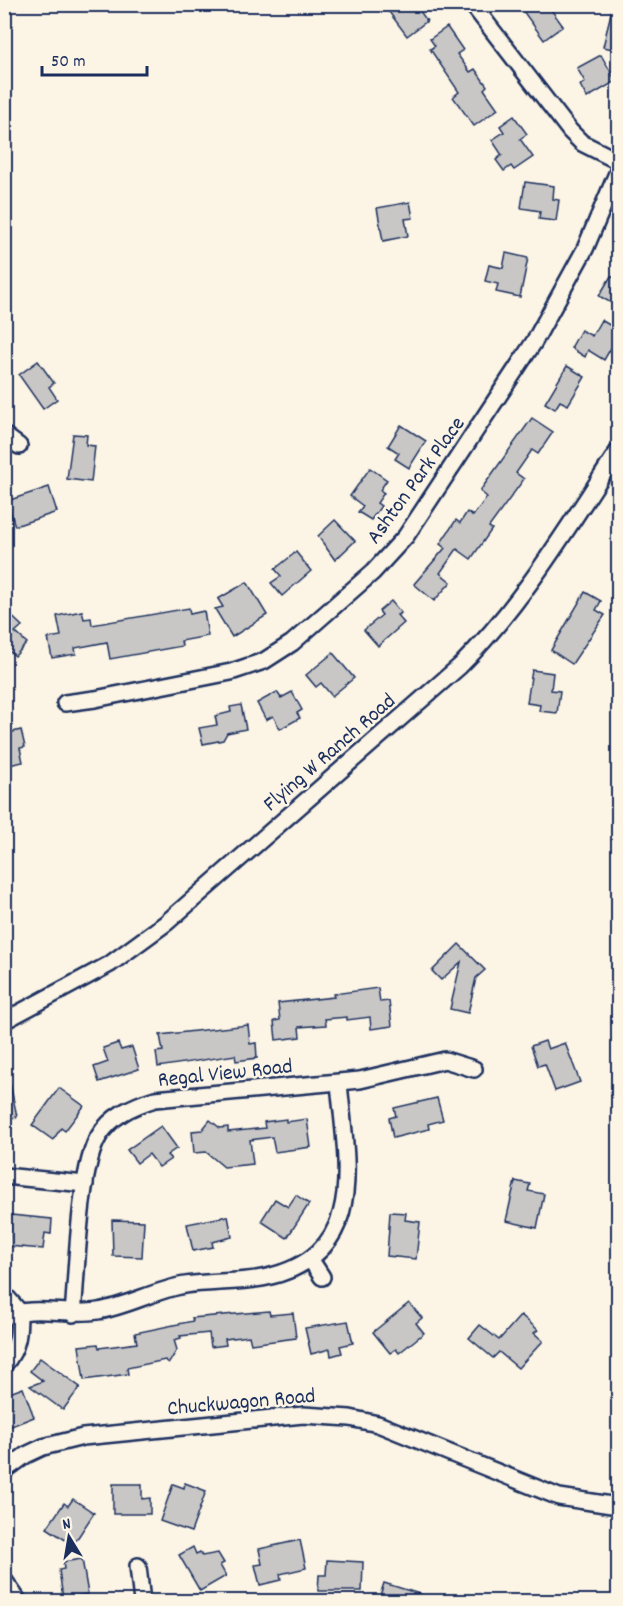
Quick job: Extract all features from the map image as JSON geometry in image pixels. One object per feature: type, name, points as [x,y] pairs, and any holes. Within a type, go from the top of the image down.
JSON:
[{"type":"street","points":[[472,4],[570,131],[582,143],[618,161]]},
{"type":"street","name":"Ashton Park Place","points":[[65,703],[231,672],[264,661],[292,643],[373,572],[406,536],[525,358],[585,249],[618,171]]},
{"type":"street","points":[[4,435],[19,446]]},
{"type":"street","name":"Flying W Ranch Road","points":[[4,1021],[110,964],[166,922],[460,666],[483,643],[512,606],[618,451]]},
{"type":"street","name":"Regal View Road","points":[[73,1314],[86,1184],[93,1146],[110,1121],[137,1104],[155,1099],[339,1083],[445,1060],[474,1069]]},
{"type":"street","points":[[11,1314],[73,1314],[115,1307],[179,1286],[263,1278],[295,1269],[311,1260],[338,1225],[346,1194],[348,1176],[339,1083]]},
{"type":"street","points":[[4,1176],[86,1184]]},
{"type":"street","points":[[311,1260],[322,1277]]},
{"type":"street","points":[[4,1294],[19,1336],[15,1351],[4,1365]]},
{"type":"street","name":"Chuckwagon Road","points":[[4,1471],[26,1455],[83,1437],[303,1415],[327,1415],[378,1424],[559,1497],[618,1506]]},
{"type":"street","points":[[138,1566],[142,1602]]},
{"type":"street","points":[[4,1580],[19,1602]]},
{"type":"building","points":[[400,4],[415,4],[427,21],[407,36],[389,12]]},
{"type":"building","points":[[533,4],[547,4],[563,26],[544,40],[523,11]]},
{"type":"building","points":[[613,4],[618,4],[618,50],[603,47]]},
{"type":"building","points":[[447,27],[463,50],[457,54],[470,72],[475,69],[487,86],[484,89],[498,109],[474,126],[453,97],[459,92],[430,49],[435,46],[430,39]]},
{"type":"building","points":[[601,55],[616,81],[587,98],[580,85],[585,82],[577,68]]},
{"type":"building","points":[[514,116],[527,134],[520,139],[533,157],[514,170],[511,166],[504,171],[496,160],[502,155],[492,140],[504,132],[500,126]]},
{"type":"building","points":[[525,182],[554,186],[553,199],[559,200],[556,221],[539,219],[540,211],[521,208]]},
{"type":"building","points":[[410,202],[413,218],[405,219],[408,236],[383,241],[377,208]]},
{"type":"building","points":[[506,253],[528,258],[520,297],[496,292],[498,284],[485,281],[489,265],[503,268]]},
{"type":"building","points":[[611,276],[618,280],[618,294],[613,304],[599,296]]},
{"type":"building","points":[[601,320],[618,330],[618,336],[604,360],[588,350],[585,357],[571,348],[581,330],[592,336]]},
{"type":"building","points":[[38,361],[54,383],[49,387],[57,399],[43,409],[19,375]]},
{"type":"building","points":[[567,366],[585,377],[568,405],[560,401],[555,409],[545,403]]},
{"type":"building","points":[[532,418],[553,432],[538,454],[532,450],[516,473],[524,479],[489,527],[492,529],[471,559],[457,549],[440,573],[451,582],[434,601],[414,584],[445,548],[440,544],[456,520],[460,523],[467,512],[473,516],[487,497],[480,491]]},
{"type":"building","points":[[401,425],[426,441],[409,468],[395,459],[399,453],[388,446]]},
{"type":"building","points":[[73,434],[87,435],[86,445],[95,446],[91,482],[67,479]]},
{"type":"building","points":[[370,468],[387,480],[380,490],[384,493],[377,503],[381,506],[371,520],[358,512],[363,506],[350,496]]},
{"type":"building","points":[[49,487],[57,512],[15,526],[7,501]]},
{"type":"building","points":[[335,520],[355,541],[335,560],[318,536]]},
{"type":"building","points":[[296,552],[311,571],[282,596],[271,583],[281,576],[275,569]]},
{"type":"building","points":[[247,582],[267,615],[232,637],[215,609],[223,607],[218,599]]},
{"type":"building","points":[[585,592],[601,601],[596,610],[605,615],[572,664],[551,650]]},
{"type":"building","points":[[391,601],[401,613],[397,615],[404,623],[378,646],[364,630],[382,615],[379,611]]},
{"type":"building","points":[[189,608],[190,614],[204,611],[208,636],[181,641],[182,646],[110,659],[107,642],[75,648],[76,654],[52,658],[48,638],[61,636],[57,616],[82,611],[84,619],[91,618],[92,625]]},
{"type":"building","points":[[4,609],[22,626],[15,632],[27,643],[15,656],[4,647]]},
{"type":"building","points":[[333,653],[354,678],[332,696],[321,683],[316,687],[306,675]]},
{"type":"building","points":[[532,670],[553,673],[551,690],[560,691],[557,713],[539,711],[540,705],[527,703]]},
{"type":"building","points":[[277,692],[281,698],[292,692],[302,710],[297,713],[300,718],[280,729],[273,716],[266,720],[257,703]]},
{"type":"building","points":[[241,705],[246,729],[227,733],[223,740],[203,744],[199,728],[217,725],[215,716],[231,712],[230,707]]},
{"type":"building","points":[[21,730],[25,747],[20,748],[23,762],[4,766],[4,734]]},
{"type":"building","points":[[459,944],[485,970],[476,978],[468,1013],[450,1009],[461,962],[441,980],[432,971]]},
{"type":"building","points":[[378,988],[380,1002],[389,1001],[392,1026],[371,1029],[370,1017],[347,1020],[347,1017],[325,1019],[326,1025],[299,1027],[300,1037],[276,1040],[274,1021],[280,1020],[278,1003],[334,997],[333,994]]},
{"type":"building","points":[[248,1025],[250,1044],[256,1043],[257,1058],[236,1061],[235,1055],[158,1067],[156,1052],[163,1051],[160,1035]]},
{"type":"building","points":[[545,1041],[548,1049],[565,1043],[580,1082],[555,1091],[545,1064],[538,1066],[531,1046]]},
{"type":"building","points":[[118,1043],[121,1050],[132,1047],[139,1069],[99,1082],[94,1067],[108,1062],[103,1048]]},
{"type":"building","points":[[10,1083],[17,1117],[4,1120],[4,1084]]},
{"type":"building","points":[[59,1088],[84,1106],[65,1131],[61,1128],[53,1140],[32,1125]]},
{"type":"building","points":[[437,1098],[443,1120],[428,1124],[429,1129],[393,1138],[389,1118],[396,1116],[394,1108]]},
{"type":"building","points":[[286,1119],[286,1122],[307,1119],[311,1147],[275,1152],[272,1137],[250,1140],[253,1164],[224,1167],[206,1152],[194,1153],[192,1131],[202,1130],[210,1120],[220,1128],[228,1127],[228,1132],[265,1128],[264,1122]]},
{"type":"building","points":[[161,1126],[177,1148],[167,1155],[171,1159],[159,1167],[149,1154],[137,1163],[127,1150]]},
{"type":"building","points":[[515,1181],[530,1184],[528,1191],[544,1194],[537,1228],[506,1221]]},
{"type":"building","points":[[296,1195],[309,1204],[287,1238],[261,1221],[275,1199],[288,1207]]},
{"type":"building","points":[[390,1212],[406,1213],[405,1220],[420,1222],[416,1259],[387,1256]]},
{"type":"building","points":[[11,1215],[52,1219],[51,1234],[45,1233],[43,1249],[8,1246]]},
{"type":"building","points":[[228,1216],[232,1237],[212,1242],[213,1247],[193,1251],[187,1224]]},
{"type":"building","points":[[112,1220],[144,1221],[142,1257],[113,1256]]},
{"type":"building","points":[[409,1303],[422,1318],[416,1323],[424,1333],[399,1353],[396,1349],[390,1353],[373,1332]]},
{"type":"building","points":[[269,1311],[270,1315],[293,1313],[296,1338],[251,1344],[249,1336],[225,1339],[226,1345],[211,1347],[209,1333],[180,1336],[181,1338],[174,1340],[177,1350],[169,1363],[165,1360],[127,1368],[128,1374],[84,1380],[79,1346],[98,1344],[99,1348],[137,1343],[135,1333],[193,1321],[192,1318]]},
{"type":"building","points":[[521,1315],[538,1330],[534,1333],[543,1341],[518,1368],[499,1352],[493,1358],[469,1338],[480,1325],[499,1340]]},
{"type":"building","points":[[348,1321],[353,1343],[340,1346],[342,1353],[331,1356],[330,1349],[311,1354],[305,1328]]},
{"type":"building","points":[[40,1358],[80,1387],[63,1410],[30,1386],[43,1381],[30,1371]]},
{"type":"building","points":[[23,1388],[34,1417],[4,1429],[4,1395]]},
{"type":"building","points":[[185,1483],[206,1491],[191,1532],[160,1521],[173,1484],[184,1488]]},
{"type":"building","points":[[113,1484],[142,1484],[142,1499],[150,1498],[150,1514],[113,1514]]},
{"type":"building","points":[[73,1499],[94,1513],[73,1545],[47,1528],[64,1503],[68,1506]]},
{"type":"building","points":[[300,1540],[306,1568],[280,1574],[281,1580],[260,1585],[255,1565],[262,1564],[259,1549]]},
{"type":"building","points":[[193,1547],[196,1554],[200,1552],[202,1556],[218,1553],[224,1563],[220,1565],[226,1576],[200,1591],[179,1555]]},
{"type":"building","points":[[82,1559],[88,1594],[63,1598],[59,1570],[64,1569],[63,1562]]},
{"type":"building","points":[[327,1560],[363,1562],[362,1591],[318,1591],[319,1575],[326,1575]]},
{"type":"building","points":[[384,1583],[436,1599],[436,1602],[378,1602]]}]
